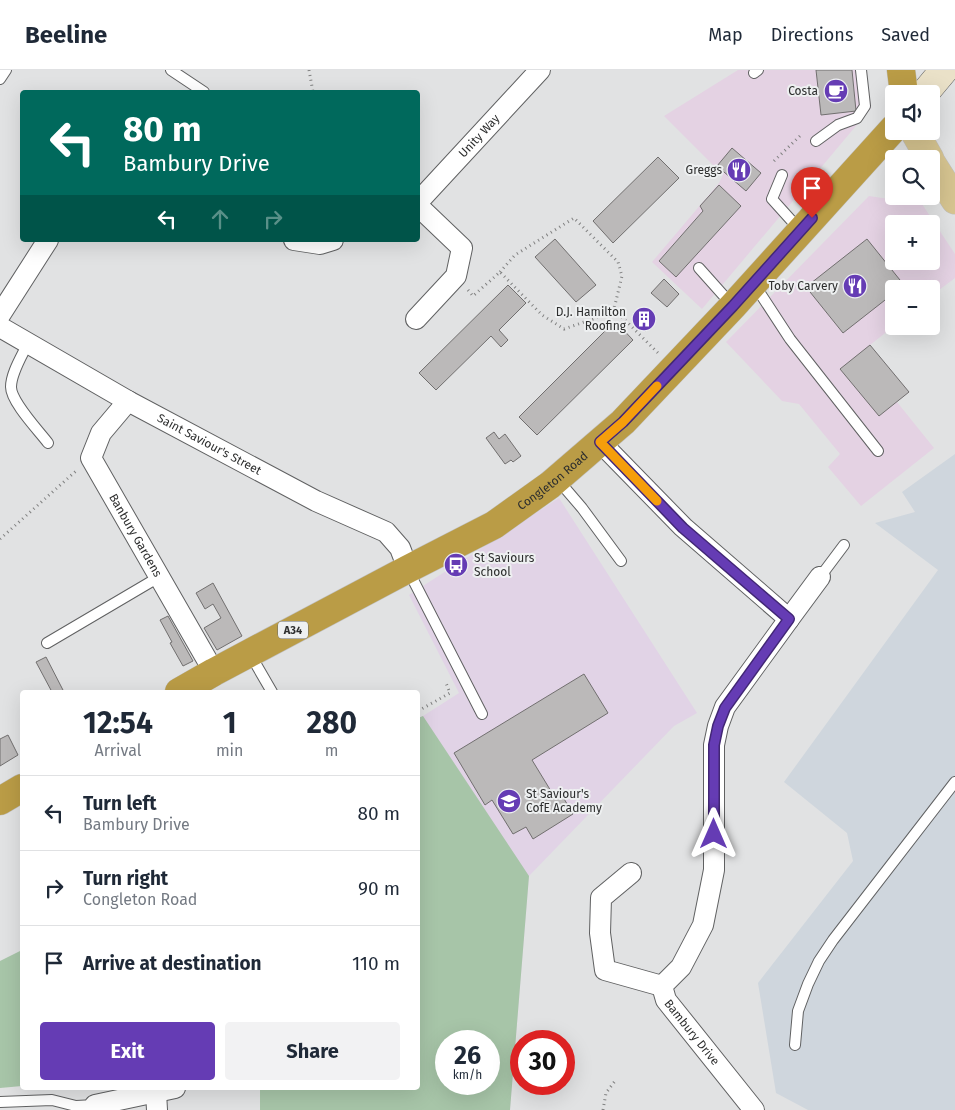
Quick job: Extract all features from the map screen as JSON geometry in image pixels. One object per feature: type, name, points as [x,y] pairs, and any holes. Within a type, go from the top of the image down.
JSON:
[{"type":"highway","points":[[901,70],[903,85]]},
{"type":"highway","name":"Congleton Road","points":[[182,690],[494,525],[558,479],[623,422],[733,306],[885,138]]},
{"type":"main road","points":[[940,176],[955,200]]},
{"type":"street","name":"Unity Way","points":[[420,200],[540,70]]},
{"type":"street","points":[[932,85],[944,70]]},
{"type":"street","points":[[416,319],[456,276],[462,248],[420,208]]},
{"type":"street","points":[[0,315],[47,242]]},
{"type":"street","points":[[307,242],[320,244],[326,242]]},
{"type":"street","name":"Saint Saviour's Street","points":[[0,327],[128,401],[316,501],[386,532],[400,548],[408,569]]},
{"type":"street","points":[[91,458],[101,433],[128,401]]},
{"type":"street","points":[[600,442],[683,528],[789,619]]},
{"type":"street","name":"Banbury Gardens","points":[[91,458],[214,672]]},
{"type":"street","name":"Bambury Drive","points":[[754,1110],[666,1000],[662,986],[681,967],[703,925],[714,870],[714,745],[718,726],[725,708],[820,577]]},
{"type":"street","points":[[631,872],[601,898],[600,933],[605,970],[662,986]]},
{"type":"street","points":[[95,1104],[163,1096]]},
{"type":"lane","points":[[0,79],[6,70]]},
{"type":"lane","points":[[171,70],[201,90]]},
{"type":"lane","points":[[816,142],[838,125],[857,118],[865,106],[861,70]]},
{"type":"lane","points":[[782,175],[772,199],[800,230]]},
{"type":"lane","points":[[699,268],[733,306]]},
{"type":"lane","points":[[753,283],[790,339],[878,451]]},
{"type":"lane","points":[[28,343],[11,388],[14,399],[48,443]]},
{"type":"lane","points":[[558,479],[621,561]]},
{"type":"lane","points":[[820,577],[844,545]]},
{"type":"lane","points":[[408,569],[482,714]]},
{"type":"lane","points":[[46,644],[160,577]]},
{"type":"lane","points":[[249,654],[271,690]]},
{"type":"lane","points":[[795,1045],[798,1011],[820,961],[833,940],[955,782]]},
{"type":"lane","points":[[0,1102],[52,1100],[76,1106],[95,1104]]},
{"type":"path","points":[[309,70],[313,90]]},
{"type":"path","points":[[456,276],[473,296],[500,272],[515,255],[574,218],[618,262],[622,276],[614,309]]},
{"type":"path","points":[[500,272],[542,315],[564,329],[614,309]]},
{"type":"path","points":[[614,309],[663,359]]},
{"type":"path","points":[[0,539],[91,458]]},
{"type":"path","points":[[420,710],[450,693],[446,683]]},
{"type":"path","points":[[603,1110],[606,1093],[615,1081]]},
{"type":"shaded area","points":[[738,70],[866,70],[871,108],[702,309],[652,262],[719,183],[723,175],[664,116]]},
{"type":"shaded area","points":[[869,196],[885,198],[885,205],[923,205],[929,215],[885,215],[885,270],[940,270],[940,231],[955,254],[955,278],[940,289],[940,280],[885,280],[885,333],[870,345],[909,392],[897,402],[934,448],[861,506],[828,467],[840,454],[799,404],[782,401],[726,342]]},
{"type":"shaded area","points":[[955,454],[955,1110],[808,1110],[776,1093],[758,983],[853,861],[847,833],[784,782],[938,570],[875,523],[915,512],[902,492]]},
{"type":"shaded area","name":"St Saviour's CofE Academy","points":[[559,498],[697,713],[674,726],[529,876],[516,1030],[510,1030],[510,1110],[260,1110],[260,1090],[420,1090],[420,717],[459,693],[409,595]]},
{"type":"green space","points":[[423,716],[529,876],[516,1030],[510,1030],[510,1110],[260,1110],[260,1090],[420,1090],[420,717]]},
{"type":"green space","points":[[20,951],[20,1086],[0,1088],[0,961]]},
{"type":"building","name":"Costa","points":[[816,70],[852,70],[856,111],[821,115]]},
{"type":"building","name":"Greggs","points":[[732,148],[761,173],[746,191],[717,166]]},
{"type":"building","points":[[658,157],[679,178],[613,243],[593,221]]},
{"type":"building","points":[[719,185],[741,206],[676,277],[659,261],[703,211],[700,206]]},
{"type":"building","points":[[555,239],[596,285],[576,302],[535,257]]},
{"type":"building","name":"Toby Carvery","points":[[867,239],[885,261],[885,270],[892,270],[900,280],[885,280],[885,300],[843,333],[806,287]]},
{"type":"building","points":[[664,279],[679,294],[667,307],[651,293]]},
{"type":"building","points":[[508,285],[526,303],[499,330],[508,340],[501,347],[491,336],[436,390],[419,373]]},
{"type":"building","name":"D.J. Hamilton Roofing","points":[[643,308],[656,319],[646,331],[632,320]]},
{"type":"building","points":[[615,321],[633,340],[537,435],[519,417]]},
{"type":"building","points":[[870,345],[909,392],[879,416],[840,369]]},
{"type":"building","points":[[494,432],[499,439],[505,434],[521,456],[513,462],[511,460],[505,464],[486,438]]},
{"type":"building","points":[[213,583],[242,636],[217,650],[204,628],[221,618],[213,604],[205,609],[196,593]]},
{"type":"building","points":[[168,616],[193,661],[183,666],[160,620]]},
{"type":"building","points":[[46,657],[63,690],[51,690],[36,662]]},
{"type":"building","points":[[584,674],[608,713],[532,760],[554,796],[560,792],[573,814],[533,839],[526,827],[513,834],[492,800],[485,805],[454,753]]},
{"type":"building","points":[[8,735],[18,755],[0,766],[0,739]]},
{"type":"slow traffic","points":[[657,386],[623,422],[600,442],[657,501]]},
{"type":"place","name":"Costa","points":[[836,91]]},
{"type":"place","name":"Greggs","points":[[739,170]]},
{"type":"place","name":"Toby Carvery","points":[[855,286]]},
{"type":"place","name":"D.J. Hamilton Roofing","points":[[644,319]]},
{"type":"place","name":"St Saviours School","points":[[456,565]]},
{"type":"place","name":"St Saviour's CofE Academy","points":[[509,801]]},
{"type":"route","points":[[714,834],[714,745],[718,726],[725,708],[789,619],[717,555],[683,528],[600,442],[623,422],[733,306],[812,218]]}]
